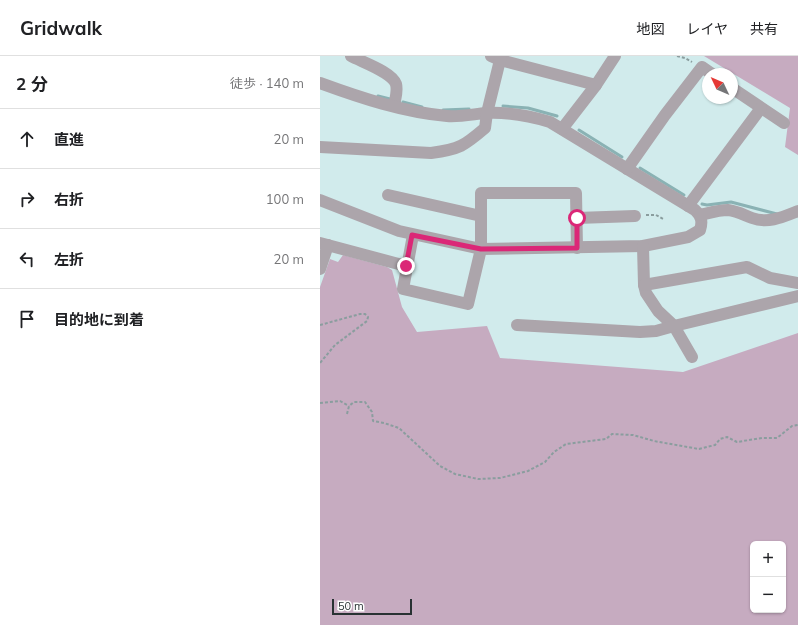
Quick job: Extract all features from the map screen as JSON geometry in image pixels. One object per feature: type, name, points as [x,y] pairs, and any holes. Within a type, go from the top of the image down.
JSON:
[{"type":"street","points":[[351,56],[392,78],[396,84],[397,90],[394,106]]},
{"type":"street","points":[[562,129],[596,85],[615,56]]},
{"type":"street","points":[[320,147],[431,153],[449,151],[462,147],[485,128],[497,57],[596,85]]},
{"type":"street","points":[[627,169],[665,115],[702,76]]},
{"type":"street","points":[[320,83],[371,101],[430,114],[449,116],[500,112],[550,122],[695,210],[700,215],[702,224],[700,230],[695,234],[676,240],[643,246],[481,249],[412,235],[385,227],[320,200]]},
{"type":"street","points":[[738,92],[784,123]]},
{"type":"street","points":[[688,206],[762,108]]},
{"type":"street","points":[[412,235],[403,289],[468,304],[481,249],[481,193],[576,193],[577,248]]},
{"type":"street","points":[[388,195],[481,216]]},
{"type":"street","points":[[700,215],[726,210],[734,211],[752,218],[765,220],[777,219],[798,211]]},
{"type":"street","points":[[577,218],[635,216]]},
{"type":"street","points":[[320,269],[324,244],[406,266]]},
{"type":"street","points":[[643,246],[644,285],[652,303],[674,326],[692,358]]},
{"type":"street","points":[[644,285],[747,267],[770,278],[798,283]]},
{"type":"street","points":[[518,325],[640,332],[656,331],[798,296]]},
{"type":"path","points":[[676,56],[686,57],[702,68]]},
{"type":"path","points":[[635,216],[653,215],[660,216],[663,219]]},
{"type":"path","points":[[320,325],[360,314],[365,314],[368,317],[367,321],[335,345],[320,363]]},
{"type":"path","points":[[320,403],[340,401],[349,406]]},
{"type":"path","points":[[346,414],[349,406],[354,402],[365,402],[372,412],[373,421],[384,422],[400,428],[445,469],[455,474],[478,479],[500,478],[528,471],[545,462],[554,452],[566,444],[606,439],[612,434],[633,435],[699,450],[715,445],[720,439],[727,437],[738,442],[762,438],[777,438],[792,426],[798,424]]},
{"type":"shaded area","points":[[704,56],[798,56],[798,155],[785,147],[790,108],[738,77],[738,68],[724,68]]},
{"type":"shaded area","points":[[343,255],[387,267],[392,270],[402,307],[417,332],[487,326],[500,358],[683,372],[798,333],[798,625],[320,625],[320,287],[330,259],[338,262]]},
{"type":"waterway","points":[[378,96],[390,99]]},
{"type":"waterway","points":[[403,102],[422,107]]},
{"type":"waterway","points":[[503,106],[528,108],[557,116]]},
{"type":"waterway","points":[[443,110],[469,109]]},
{"type":"waterway","points":[[579,130],[622,157]]},
{"type":"waterway","points":[[640,168],[684,195]]},
{"type":"waterway","points":[[702,204],[707,205],[731,202],[777,214]]},
{"type":"route","points":[[406,266],[412,235],[481,249],[577,248],[577,218]]}]
